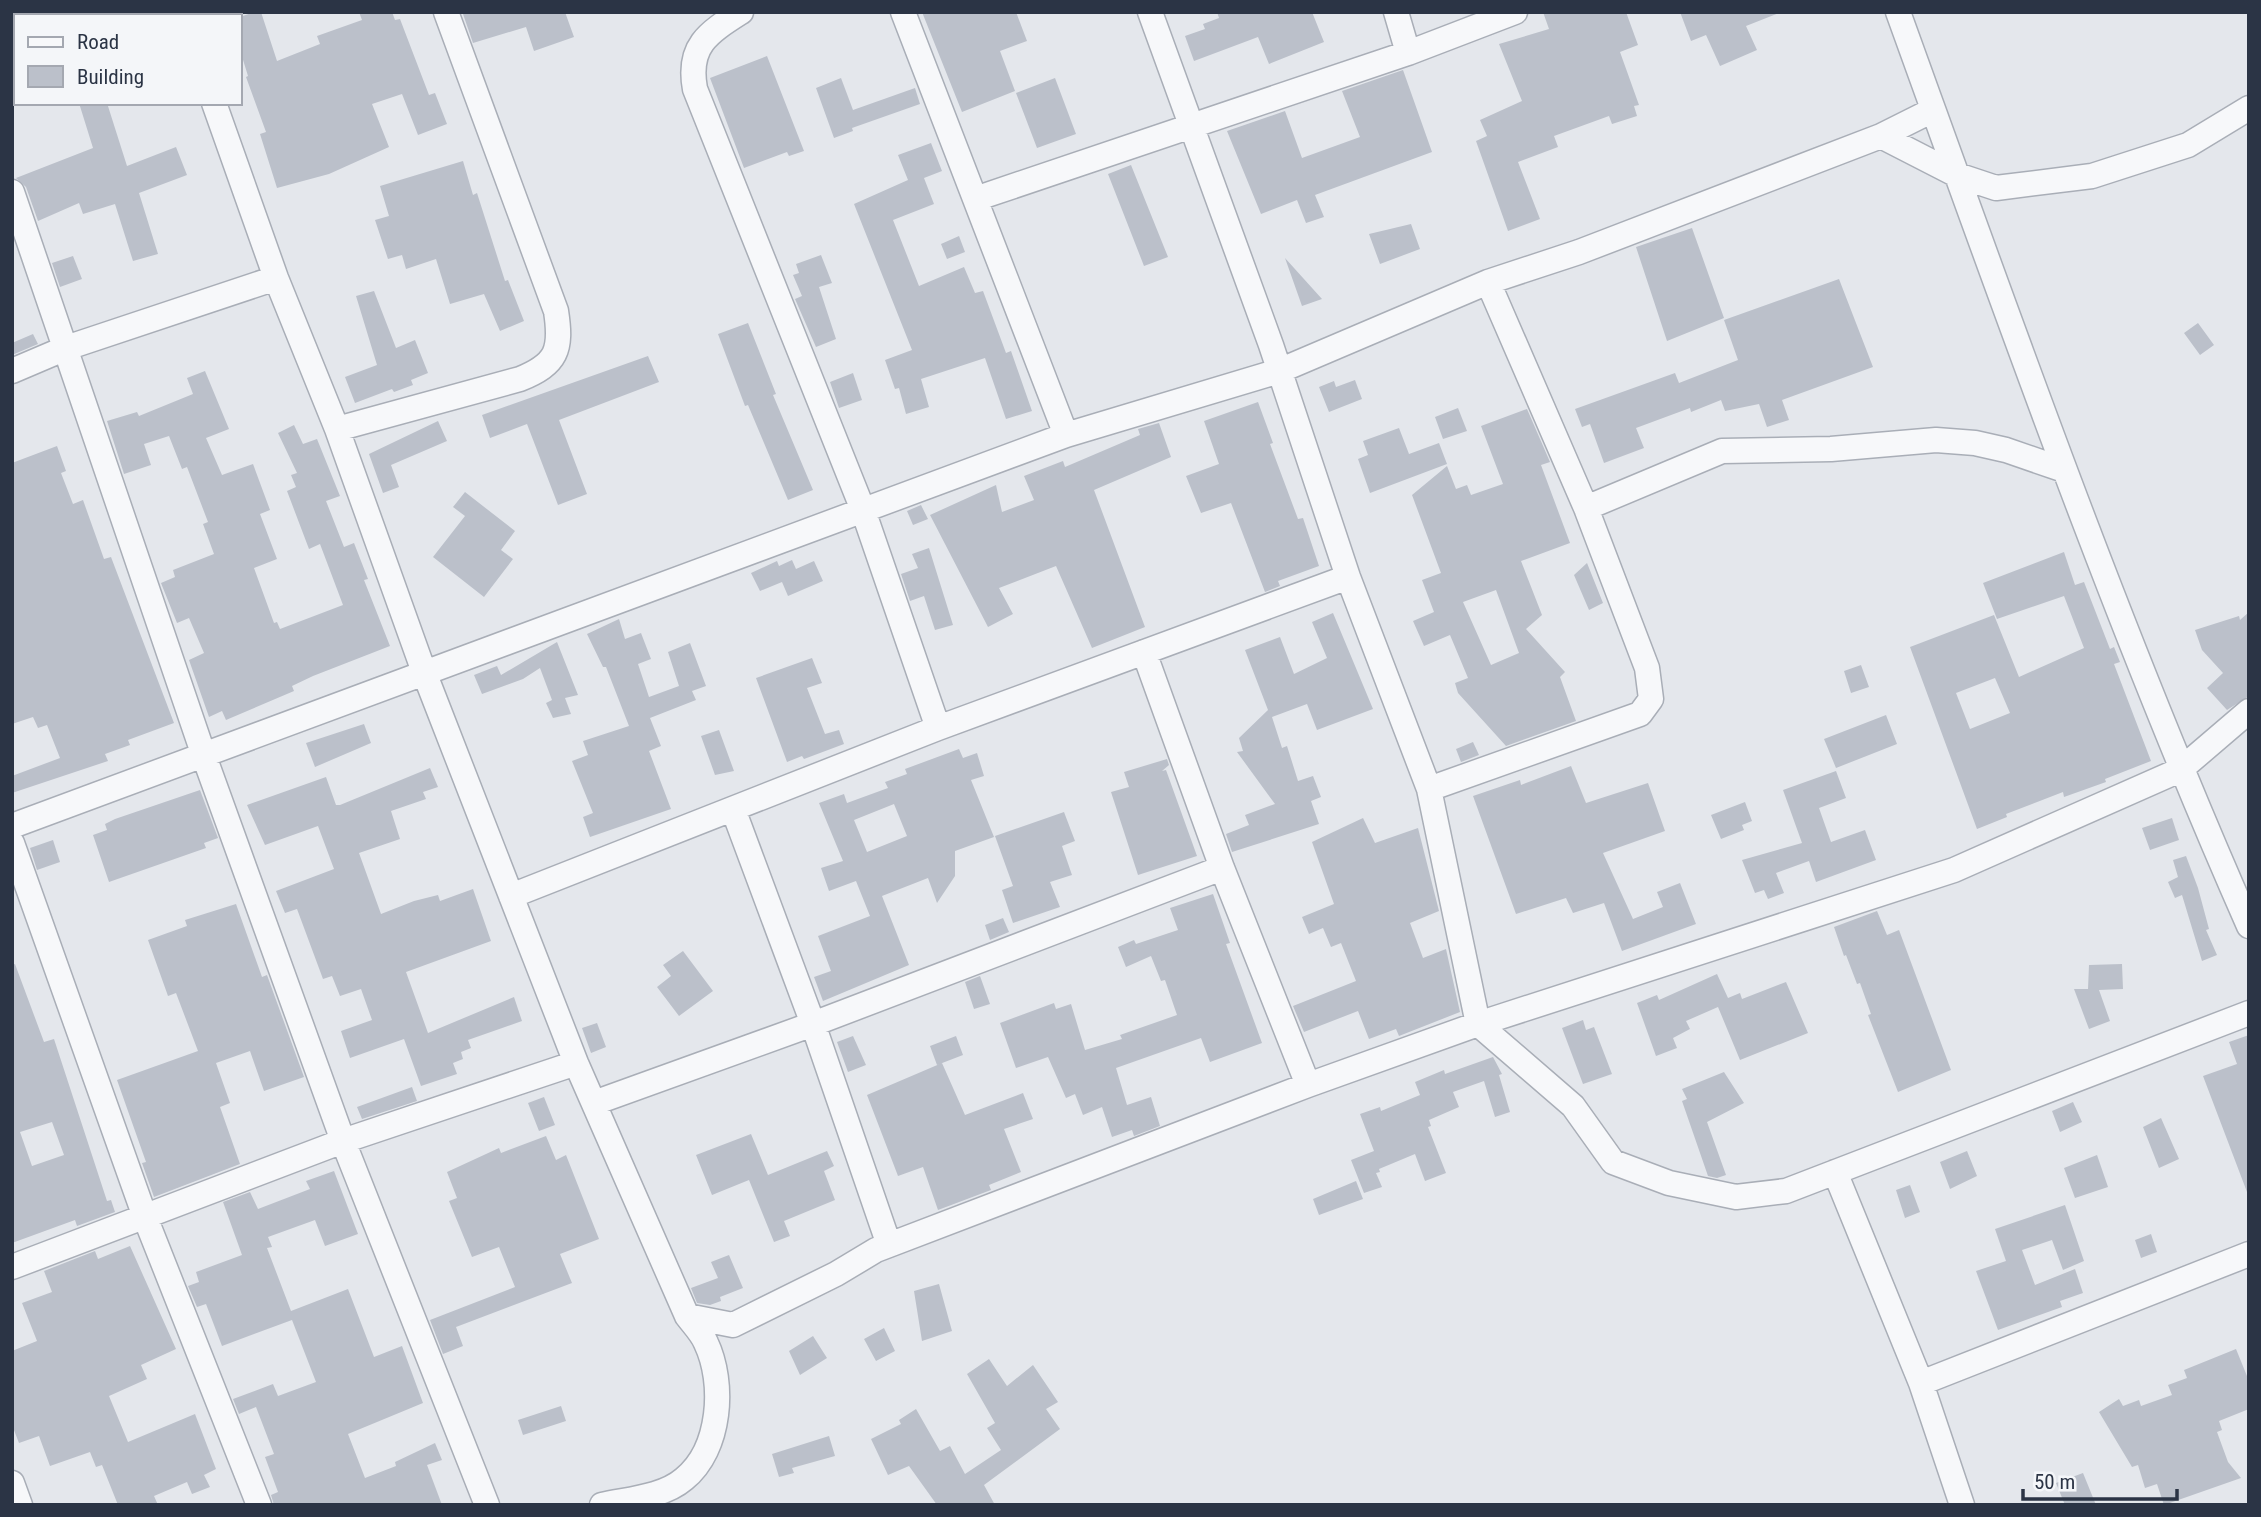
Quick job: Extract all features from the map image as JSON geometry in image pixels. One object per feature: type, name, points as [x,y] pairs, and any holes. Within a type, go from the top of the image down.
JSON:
[{"type":"street","points":[[337,429],[520,379],[542,370],[555,356],[559,333],[556,311],[446,12]]},
{"type":"street","points":[[741,12],[723,24],[695,52],[691,68],[695,89],[863,510],[937,728]]},
{"type":"street","points":[[902,12],[1066,435]]},
{"type":"street","points":[[1396,12],[1408,52]]},
{"type":"street","points":[[975,199],[1408,52],[1515,12]]},
{"type":"street","points":[[1898,12],[2064,470],[2180,770],[2249,926]]},
{"type":"street","points":[[1152,14],[1279,371],[1348,576],[1429,789],[1478,1024],[1573,1106],[1613,1162],[1669,1182],[1736,1196],[1786,1191],[2249,1013]]},
{"type":"street","points":[[215,105],[276,278],[337,429],[424,672],[576,1063],[687,1316],[706,1343],[718,1387],[716,1416],[701,1462],[684,1480],[659,1493],[602,1505]]},
{"type":"street","points":[[1881,136],[1957,175],[1996,188],[2092,176],[2188,145],[2249,108]]},
{"type":"street","points":[[12,826],[1066,435],[1279,371],[1488,282],[1579,252],[1881,136],[1933,110]]},
{"type":"street","points":[[12,192],[204,756],[343,1141],[486,1505]]},
{"type":"street","points":[[12,371],[66,348],[276,278]]},
{"type":"street","points":[[1429,789],[1640,714],[1651,699],[1647,668],[1586,508],[1488,282]]},
{"type":"street","points":[[1586,508],[1722,451],[1831,449],[1936,440],[1975,443],[2006,450],[2064,470]]},
{"type":"street","points":[[511,896],[937,728],[1348,576]]},
{"type":"street","points":[[1144,652],[1222,868],[1308,1085]]},
{"type":"street","points":[[687,1316],[733,1325],[889,1245],[1308,1085],[1478,1024],[1954,870],[2180,770],[2249,711]]},
{"type":"street","points":[[733,808],[813,1024],[889,1245]]},
{"type":"street","points":[[12,843],[145,1216],[259,1505]]},
{"type":"street","points":[[594,1103],[813,1024],[1222,868]]},
{"type":"street","points":[[12,1267],[343,1141],[576,1063]]},
{"type":"street","points":[[1835,1172],[1921,1383],[1962,1505]]},
{"type":"street","points":[[1921,1383],[2249,1254]]},
{"type":"street","points":[[12,1483],[20,1505]]},
{"type":"building","points":[[261,12],[277,61],[320,44],[317,36],[362,20],[359,12],[392,12],[395,20],[400,19],[429,95],[435,93],[447,124],[418,135],[402,94],[372,104],[389,147],[329,174],[277,188],[260,134],[266,132],[246,77],[248,76],[242,56],[242,16]]},
{"type":"building","points":[[565,12],[574,37],[534,51],[526,27],[473,43],[463,14]]},
{"type":"building","points":[[922,12],[1016,12],[1027,41],[1000,51],[1015,91],[962,112]]},
{"type":"building","points":[[1217,12],[1312,12],[1324,42],[1269,64],[1258,37],[1194,61],[1185,36],[1205,29],[1203,24],[1219,18]]},
{"type":"building","points":[[1543,12],[1626,12],[1638,45],[1620,52],[1639,105],[1634,106],[1637,116],[1612,124],[1609,116],[1554,136],[1558,147],[1518,162],[1540,219],[1508,231],[1476,141],[1487,136],[1480,120],[1522,101],[1499,44],[1549,29]]},
{"type":"building","points":[[1680,12],[1779,13],[1746,26],[1757,50],[1720,66],[1706,35],[1691,41]]},
{"type":"building","points":[[767,56],[804,151],[789,156],[787,152],[744,168],[710,78]]},
{"type":"building","points":[[1403,70],[1432,152],[1315,195],[1324,217],[1306,223],[1297,200],[1261,214],[1227,131],[1285,111],[1302,158],[1360,137],[1342,91]]},
{"type":"building","points":[[841,78],[853,110],[915,88],[920,104],[852,128],[853,131],[834,138],[816,88]]},
{"type":"building","points":[[1055,78],[1076,134],[1037,148],[1016,93]]},
{"type":"building","points":[[80,105],[108,105],[127,166],[176,147],[187,175],[139,193],[158,254],[133,261],[115,204],[83,214],[79,203],[38,221],[26,187],[16,178],[93,148]]},
{"type":"building","points":[[931,143],[942,171],[924,178],[934,204],[893,220],[919,286],[964,267],[975,293],[983,291],[1006,353],[1011,351],[1032,411],[1006,419],[985,358],[921,379],[929,407],[906,414],[899,388],[895,389],[885,360],[912,350],[854,204],[908,180],[898,155]]},
{"type":"building","points":[[463,161],[473,195],[477,193],[505,281],[508,280],[524,321],[500,331],[484,294],[450,304],[436,259],[406,269],[402,255],[388,259],[375,220],[389,216],[380,186]]},
{"type":"building","points":[[1131,165],[1168,257],[1144,266],[1108,174]]},
{"type":"building","points":[[1411,224],[1420,249],[1380,264],[1369,234]]},
{"type":"building","points":[[1692,228],[1724,318],[1667,341],[1636,247]]},
{"type":"building","points":[[959,236],[965,252],[947,259],[941,244]]},
{"type":"building","points":[[821,255],[832,283],[819,287],[836,339],[816,347],[795,299],[802,296],[793,275],[799,273],[796,264]]},
{"type":"building","points":[[73,256],[82,279],[60,287],[52,263]]},
{"type":"building","points":[[1285,258],[1322,299],[1302,306]]},
{"type":"building","points":[[1839,279],[1873,367],[1782,400],[1789,420],[1767,427],[1759,404],[1725,411],[1721,400],[1691,412],[1690,408],[1636,428],[1644,448],[1604,463],[1590,424],[1582,427],[1575,409],[1675,373],[1679,383],[1738,360],[1724,320]]},
{"type":"building","points":[[374,291],[396,348],[415,340],[428,373],[411,380],[413,385],[394,392],[392,389],[355,403],[345,377],[377,365],[356,296]]},
{"type":"building","points":[[748,323],[776,394],[773,395],[813,490],[788,500],[748,405],[745,406],[718,334]]},
{"type":"building","points":[[2198,323],[2214,345],[2200,355],[2184,333]]},
{"type":"building","points":[[33,334],[38,344],[12,355],[12,343]]},
{"type":"building","points":[[648,356],[659,382],[559,420],[587,494],[558,505],[527,424],[490,438],[482,415]]},
{"type":"building","points":[[205,371],[229,429],[206,438],[222,475],[253,464],[270,510],[260,514],[277,559],[254,568],[274,623],[277,622],[280,629],[343,605],[320,544],[309,549],[287,491],[296,487],[291,475],[297,473],[278,433],[294,425],[303,444],[317,439],[340,496],[326,501],[344,547],[354,543],[368,579],[364,580],[390,646],[313,676],[292,686],[294,691],[226,720],[222,711],[209,717],[189,660],[204,653],[189,618],[177,623],[161,583],[175,577],[173,570],[214,554],[203,524],[208,522],[187,467],[182,469],[169,436],[144,444],[151,465],[124,474],[107,421],[137,412],[139,416],[193,394],[187,378]]},
{"type":"building","points":[[853,373],[862,400],[839,408],[830,382]]},
{"type":"building","points":[[1355,380],[1362,399],[1329,412],[1319,387],[1334,381],[1336,387]]},
{"type":"building","points":[[1258,402],[1273,443],[1270,444],[1298,519],[1303,518],[1319,566],[1278,581],[1280,586],[1265,592],[1231,503],[1201,513],[1186,476],[1219,464],[1204,421]]},
{"type":"building","points":[[1458,408],[1467,431],[1443,439],[1435,417]]},
{"type":"building","points":[[1527,409],[1550,462],[1541,465],[1570,543],[1521,561],[1542,615],[1526,629],[1565,672],[1560,677],[1576,721],[1506,746],[1458,693],[1455,683],[1468,678],[1450,635],[1424,646],[1413,621],[1434,612],[1422,580],[1441,573],[1412,495],[1447,466],[1456,489],[1467,485],[1471,495],[1503,484],[1481,426]],"holes":[[[1496,590],[1519,653],[1491,665],[1463,602]]]},
{"type":"building","points":[[438,421],[447,441],[391,465],[399,487],[383,493],[369,454]]},
{"type":"building","points":[[1159,423],[1171,457],[1094,490],[1145,627],[1092,648],[1056,566],[999,588],[1013,614],[988,627],[930,515],[996,485],[1002,512],[1034,500],[1024,476],[1063,461],[1065,467],[1140,435],[1138,429]]},
{"type":"building","points":[[1399,428],[1409,454],[1439,443],[1447,464],[1370,493],[1358,459],[1368,455],[1363,441]]},
{"type":"building","points":[[57,446],[66,471],[61,473],[73,504],[83,500],[104,559],[111,557],[174,723],[128,740],[130,745],[105,754],[108,761],[12,793],[12,776],[60,758],[47,725],[38,728],[33,717],[12,724],[12,463]]},
{"type":"building","points":[[465,492],[515,531],[501,550],[513,559],[484,597],[433,557],[465,516],[453,507]]},
{"type":"building","points":[[921,505],[928,519],[913,525],[907,511]]},
{"type":"building","points":[[929,548],[953,625],[935,630],[924,596],[910,601],[901,574],[918,568],[912,554]]},
{"type":"building","points":[[2064,552],[2075,585],[2084,582],[2110,649],[2114,647],[2120,662],[2114,664],[2151,761],[2105,779],[2106,782],[2064,797],[2063,792],[2006,814],[2007,817],[1977,829],[1910,647],[1994,615],[2019,677],[2084,648],[2064,596],[1997,619],[1983,583]],"holes":[[[1995,678],[2010,713],[1970,729],[1956,693]]]},
{"type":"building","points":[[792,560],[796,569],[814,561],[823,581],[788,596],[782,582],[760,591],[751,573],[777,561],[779,566]]},
{"type":"building","points":[[1587,563],[1603,603],[1589,610],[1574,575]]},
{"type":"building","points":[[2249,612],[2249,696],[2227,710],[2207,688],[2223,673],[2202,650],[2195,630],[2239,616],[2240,620]]},
{"type":"building","points":[[1333,613],[1373,709],[1317,730],[1307,704],[1272,717],[1282,748],[1287,746],[1298,781],[1313,776],[1321,797],[1311,801],[1319,824],[1232,852],[1226,834],[1249,825],[1245,815],[1275,804],[1237,752],[1243,751],[1239,738],[1268,710],[1245,650],[1280,637],[1294,674],[1327,658],[1312,622]]},
{"type":"building","points":[[619,619],[625,639],[641,633],[651,659],[638,664],[649,697],[679,686],[668,652],[690,643],[706,686],[692,691],[696,700],[650,718],[661,746],[649,751],[671,809],[590,837],[583,817],[593,813],[572,761],[588,755],[583,741],[629,726],[606,667],[603,667],[587,634]]},
{"type":"building","points":[[557,642],[578,695],[565,698],[571,714],[553,718],[546,703],[552,700],[540,668],[523,679],[482,694],[474,675],[497,666],[501,675]]},
{"type":"building","points":[[812,658],[822,683],[807,688],[825,734],[839,730],[844,744],[804,759],[802,756],[787,762],[756,678]]},
{"type":"building","points":[[1861,665],[1869,687],[1851,693],[1844,671]]},
{"type":"building","points":[[1886,715],[1897,744],[1836,768],[1824,739]]},
{"type":"building","points":[[364,724],[371,743],[315,767],[306,743]]},
{"type":"building","points":[[719,730],[734,771],[715,775],[701,736]]},
{"type":"building","points":[[1473,742],[1479,755],[1461,762],[1456,749]]},
{"type":"building","points":[[959,749],[963,758],[977,753],[984,776],[971,780],[994,837],[955,851],[955,876],[937,903],[928,878],[882,896],[909,965],[823,1001],[814,977],[831,971],[818,936],[870,916],[856,881],[829,891],[821,868],[843,861],[819,803],[844,794],[847,803],[888,788],[885,782],[907,774],[905,769]],"holes":[[[894,804],[907,836],[867,852],[854,820]]]},
{"type":"building","points":[[1167,759],[1169,765],[1162,771],[1166,770],[1197,856],[1138,875],[1111,792],[1129,787],[1124,772]]},
{"type":"building","points":[[1571,766],[1586,803],[1648,783],[1665,831],[1603,853],[1633,919],[1663,907],[1657,892],[1680,883],[1696,924],[1622,951],[1604,903],[1573,913],[1566,898],[1516,914],[1473,796],[1520,780],[1521,785]]},
{"type":"building","points":[[430,768],[438,787],[423,792],[426,799],[391,811],[400,839],[359,853],[381,914],[414,901],[438,895],[440,901],[473,889],[491,941],[406,972],[428,1033],[514,997],[522,1021],[468,1040],[471,1048],[461,1052],[463,1059],[453,1063],[457,1074],[421,1086],[404,1039],[350,1058],[341,1031],[372,1020],[361,989],[340,996],[332,976],[323,979],[297,909],[285,913],[276,891],[334,869],[318,826],[265,845],[247,805],[326,777],[336,805],[340,805]]},
{"type":"building","points":[[1836,771],[1846,798],[1819,808],[1831,842],[1865,830],[1876,860],[1816,882],[1809,861],[1776,873],[1784,893],[1768,899],[1764,890],[1755,893],[1742,860],[1802,843],[1783,790]]},
{"type":"building","points":[[200,790],[218,838],[204,843],[206,848],[109,882],[93,835],[107,830],[105,824],[115,819]]},
{"type":"building","points":[[1745,802],[1752,821],[1742,825],[1744,830],[1721,839],[1711,815]]},
{"type":"building","points":[[1064,812],[1075,841],[1062,846],[1072,875],[1050,882],[1060,907],[1013,923],[1002,890],[1013,886],[995,836]]},
{"type":"building","points":[[1363,818],[1375,843],[1418,828],[1439,911],[1410,923],[1423,958],[1446,949],[1460,1012],[1399,1036],[1396,1029],[1369,1039],[1358,1011],[1304,1032],[1293,1006],[1356,981],[1341,943],[1331,947],[1323,928],[1309,934],[1302,917],[1334,904],[1312,842]]},
{"type":"building","points":[[2172,818],[2179,840],[2150,850],[2142,828]]},
{"type":"building","points":[[53,840],[60,862],[37,870],[30,848]]},
{"type":"building","points":[[2186,856],[2198,888],[2209,929],[2206,930],[2217,955],[2202,961],[2182,895],[2175,898],[2168,882],[2178,877],[2173,860]]},
{"type":"building","points":[[1213,894],[1230,943],[1226,944],[1262,1043],[1210,1062],[1201,1038],[1116,1068],[1127,1105],[1151,1097],[1160,1126],[1134,1136],[1132,1130],[1112,1137],[1102,1107],[1083,1115],[1075,1094],[1066,1098],[1048,1057],[1016,1068],[1000,1023],[1054,1003],[1056,1009],[1071,1004],[1085,1050],[1122,1039],[1120,1035],[1177,1015],[1165,980],[1161,981],[1151,956],[1126,967],[1118,947],[1134,940],[1136,944],[1178,930],[1170,908]]},
{"type":"building","points":[[236,904],[262,977],[267,975],[304,1077],[264,1091],[250,1051],[216,1063],[230,1103],[220,1107],[240,1164],[154,1197],[142,1163],[146,1162],[117,1080],[198,1051],[176,993],[168,996],[148,940],[187,926],[185,920]]},
{"type":"building","points":[[1877,911],[1887,935],[1899,930],[1951,1070],[1898,1092],[1868,1015],[1871,1014],[1860,983],[1857,984],[1846,955],[1844,956],[1834,927]]},
{"type":"building","points":[[1003,918],[1009,932],[990,940],[985,925]]},
{"type":"building","points":[[683,951],[713,991],[679,1016],[657,987],[671,976],[663,965]]},
{"type":"building","points":[[15,964],[44,1042],[54,1039],[107,1201],[111,1200],[115,1212],[77,1226],[75,1220],[12,1243],[12,965]],"holes":[[[52,1122],[64,1155],[32,1166],[20,1132]]]},
{"type":"building","points":[[2122,964],[2123,989],[2099,990],[2110,1021],[2089,1029],[2074,989],[2088,989],[2089,965]]},
{"type":"building","points":[[1717,974],[1728,998],[1740,993],[1742,999],[1786,982],[1808,1033],[1740,1060],[1718,1007],[1686,1021],[1690,1029],[1673,1038],[1677,1048],[1656,1056],[1637,1003],[1657,995],[1659,1000]]},
{"type":"building","points":[[980,976],[990,1004],[974,1009],[965,982]]},
{"type":"building","points":[[1583,1020],[1586,1030],[1594,1027],[1612,1074],[1583,1084],[1562,1028]]},
{"type":"building","points":[[597,1023],[606,1047],[591,1053],[582,1028]]},
{"type":"building","points":[[2249,1035],[2247,1192],[2203,1076],[2237,1064],[2229,1042]]},
{"type":"building","points":[[853,1036],[866,1065],[848,1072],[837,1042]]},
{"type":"building","points":[[956,1036],[963,1055],[937,1065],[930,1046]]},
{"type":"building","points":[[1493,1057],[1502,1074],[1499,1075],[1510,1112],[1495,1117],[1484,1081],[1453,1092],[1459,1107],[1429,1120],[1431,1126],[1428,1127],[1446,1173],[1425,1181],[1415,1154],[1379,1169],[1380,1172],[1376,1173],[1382,1187],[1364,1193],[1351,1160],[1374,1151],[1360,1114],[1380,1107],[1381,1111],[1420,1095],[1415,1082],[1444,1070],[1445,1074]]},
{"type":"building","points":[[942,1063],[965,1115],[1023,1093],[1033,1119],[1004,1129],[1021,1172],[989,1185],[991,1190],[938,1210],[923,1167],[898,1176],[867,1095]]},
{"type":"building","points":[[1724,1072],[1744,1103],[1707,1122],[1726,1175],[1717,1178],[1708,1176],[1682,1101],[1687,1099],[1682,1089]]},
{"type":"building","points":[[412,1087],[417,1101],[362,1119],[357,1107]]},
{"type":"building","points":[[544,1097],[555,1125],[539,1131],[528,1103]]},
{"type":"building","points":[[2073,1102],[2082,1122],[2060,1132],[2052,1111]]},
{"type":"building","points":[[2161,1118],[2179,1159],[2159,1168],[2143,1127]]},
{"type":"building","points":[[751,1134],[768,1175],[827,1151],[834,1166],[824,1171],[835,1200],[784,1221],[790,1236],[774,1242],[749,1180],[712,1195],[696,1155]]},
{"type":"building","points":[[546,1136],[556,1160],[566,1155],[599,1239],[560,1254],[572,1283],[456,1327],[463,1346],[443,1354],[430,1320],[515,1287],[499,1247],[472,1257],[449,1201],[457,1198],[447,1172],[499,1148],[501,1153]]},
{"type":"building","points":[[1967,1151],[1977,1176],[1950,1189],[1940,1162]]},
{"type":"building","points":[[2097,1155],[2108,1187],[2075,1198],[2064,1168]]},
{"type":"building","points":[[334,1171],[358,1234],[325,1246],[315,1220],[268,1237],[272,1247],[267,1248],[291,1311],[348,1289],[374,1357],[402,1346],[423,1403],[348,1434],[365,1478],[396,1466],[395,1462],[435,1443],[442,1460],[427,1465],[442,1505],[274,1505],[271,1495],[278,1492],[265,1457],[274,1454],[256,1407],[239,1414],[233,1399],[273,1384],[278,1396],[316,1382],[292,1320],[222,1346],[206,1304],[197,1307],[188,1286],[199,1282],[196,1272],[242,1255],[223,1202],[250,1192],[258,1209],[310,1189],[306,1181]]},
{"type":"building","points":[[1356,1181],[1363,1199],[1319,1215],[1313,1199]]},
{"type":"building","points":[[1910,1185],[1920,1212],[1905,1218],[1896,1190]]},
{"type":"building","points":[[2065,1205],[2084,1261],[2063,1270],[2052,1240],[2022,1250],[2035,1285],[2075,1269],[2083,1293],[2060,1301],[2062,1307],[1998,1330],[1976,1271],[2006,1261],[1995,1229]]},
{"type":"building","points":[[2151,1234],[2157,1252],[2141,1258],[2135,1240]]},
{"type":"building","points":[[130,1246],[176,1349],[141,1365],[147,1379],[109,1396],[128,1442],[195,1414],[216,1469],[204,1475],[210,1487],[192,1494],[187,1482],[154,1496],[158,1505],[118,1505],[102,1465],[96,1467],[90,1452],[50,1466],[39,1436],[19,1443],[12,1425],[12,1351],[37,1341],[22,1303],[52,1292],[44,1271],[95,1251],[98,1259]]},
{"type":"building","points":[[729,1255],[743,1288],[720,1297],[721,1301],[710,1305],[697,1303],[691,1288],[718,1278],[711,1262]]},
{"type":"building","points":[[939,1284],[952,1331],[922,1341],[914,1291]]},
{"type":"building","points":[[884,1328],[895,1351],[876,1361],[864,1339]]},
{"type":"building","points":[[813,1336],[827,1358],[800,1375],[789,1351]]},
{"type":"building","points":[[2236,1349],[2249,1381],[2249,1409],[2219,1421],[2222,1430],[2217,1432],[2228,1462],[2241,1478],[2164,1505],[2157,1484],[2145,1488],[2138,1465],[2132,1467],[2099,1412],[2119,1399],[2123,1406],[2139,1400],[2141,1406],[2172,1395],[2168,1385],[2187,1378],[2184,1370]]},
{"type":"building","points":[[989,1359],[1007,1386],[1033,1365],[1058,1402],[1046,1409],[1060,1429],[984,1485],[995,1505],[937,1505],[909,1466],[888,1475],[871,1439],[901,1424],[899,1420],[916,1409],[940,1451],[950,1446],[965,1474],[1001,1450],[987,1428],[995,1423],[967,1374]]},
{"type":"building","points":[[561,1406],[566,1421],[523,1435],[518,1420]]},
{"type":"building","points":[[829,1436],[835,1456],[792,1468],[794,1473],[779,1477],[772,1454]]},
{"type":"building","points":[[2083,1473],[2096,1505],[2065,1505],[2056,1483]]}]
